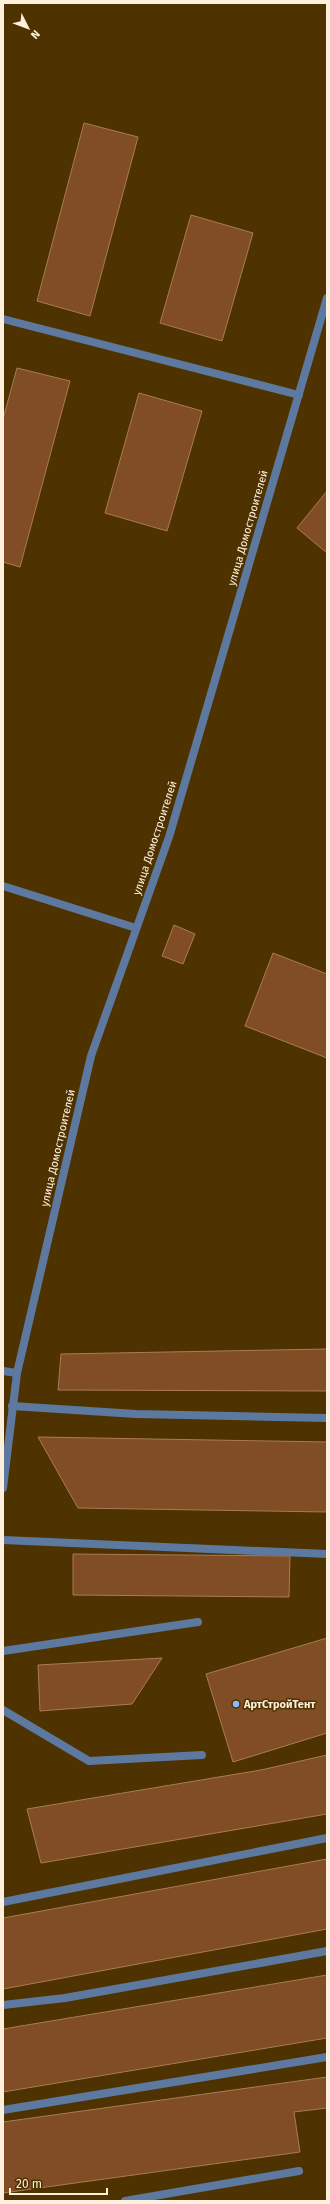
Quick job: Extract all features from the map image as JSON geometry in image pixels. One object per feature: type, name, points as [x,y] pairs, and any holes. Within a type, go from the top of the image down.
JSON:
[{"type":"street","name":"улица Домостроителей","points":[[3,1488],[17,1374],[91,1056],[169,837],[327,298]]},
{"type":"street","points":[[3,319],[299,394]]},
{"type":"street","points":[[3,886],[136,928]]},
{"type":"street","points":[[3,1371],[17,1374]]},
{"type":"street","points":[[12,1406],[136,1414],[327,1418]]},
{"type":"street","points":[[3,1540],[327,1554]]},
{"type":"street","points":[[3,1651],[198,1622]]},
{"type":"street","points":[[3,1710],[89,1761],[202,1755]]},
{"type":"street","points":[[3,1902],[327,1838]]},
{"type":"street","points":[[3,2005],[65,1998],[327,1952]]},
{"type":"street","points":[[3,2110],[327,2057]]},
{"type":"street","points":[[125,2201],[299,2172]]},
{"type":"building","points":[[84,123],[138,137],[90,316],[37,301]]},
{"type":"building","points":[[191,215],[253,233],[222,341],[160,323]]},
{"type":"building","points":[[17,368],[70,381],[20,567],[3,562],[3,419]]},
{"type":"building","points":[[139,393],[202,411],[167,531],[105,513]]},
{"type":"building","points":[[327,491],[327,553],[297,528]]},
{"type":"building","points":[[174,925],[195,934],[183,964],[162,956]]},
{"type":"building","points":[[273,953],[327,974],[327,1058],[245,1026]]},
{"type":"building","points":[[327,1349],[327,1391],[58,1390],[61,1354]]},
{"type":"building","points":[[38,1437],[327,1442],[327,1512],[78,1508]]},
{"type":"building","points":[[73,1554],[290,1556],[289,1597],[73,1595]]},
{"type":"building","points":[[327,1638],[327,1733],[233,1762],[206,1674]]},
{"type":"building","points":[[162,1658],[132,1704],[40,1711],[38,1665]]},
{"type":"building","points":[[327,1755],[327,1814],[41,1863],[27,1809],[261,1770]]},
{"type":"building","points":[[327,1859],[327,1929],[3,1989],[3,1918]]},
{"type":"building","points":[[327,1975],[327,2038],[3,2092],[3,2029]]},
{"type":"building","points":[[327,2077],[327,2108],[294,2112],[300,2152],[3,2193],[3,2122]]},
{"type":"place","name":"АртСтройТент","points":[[236,1704]]}]
